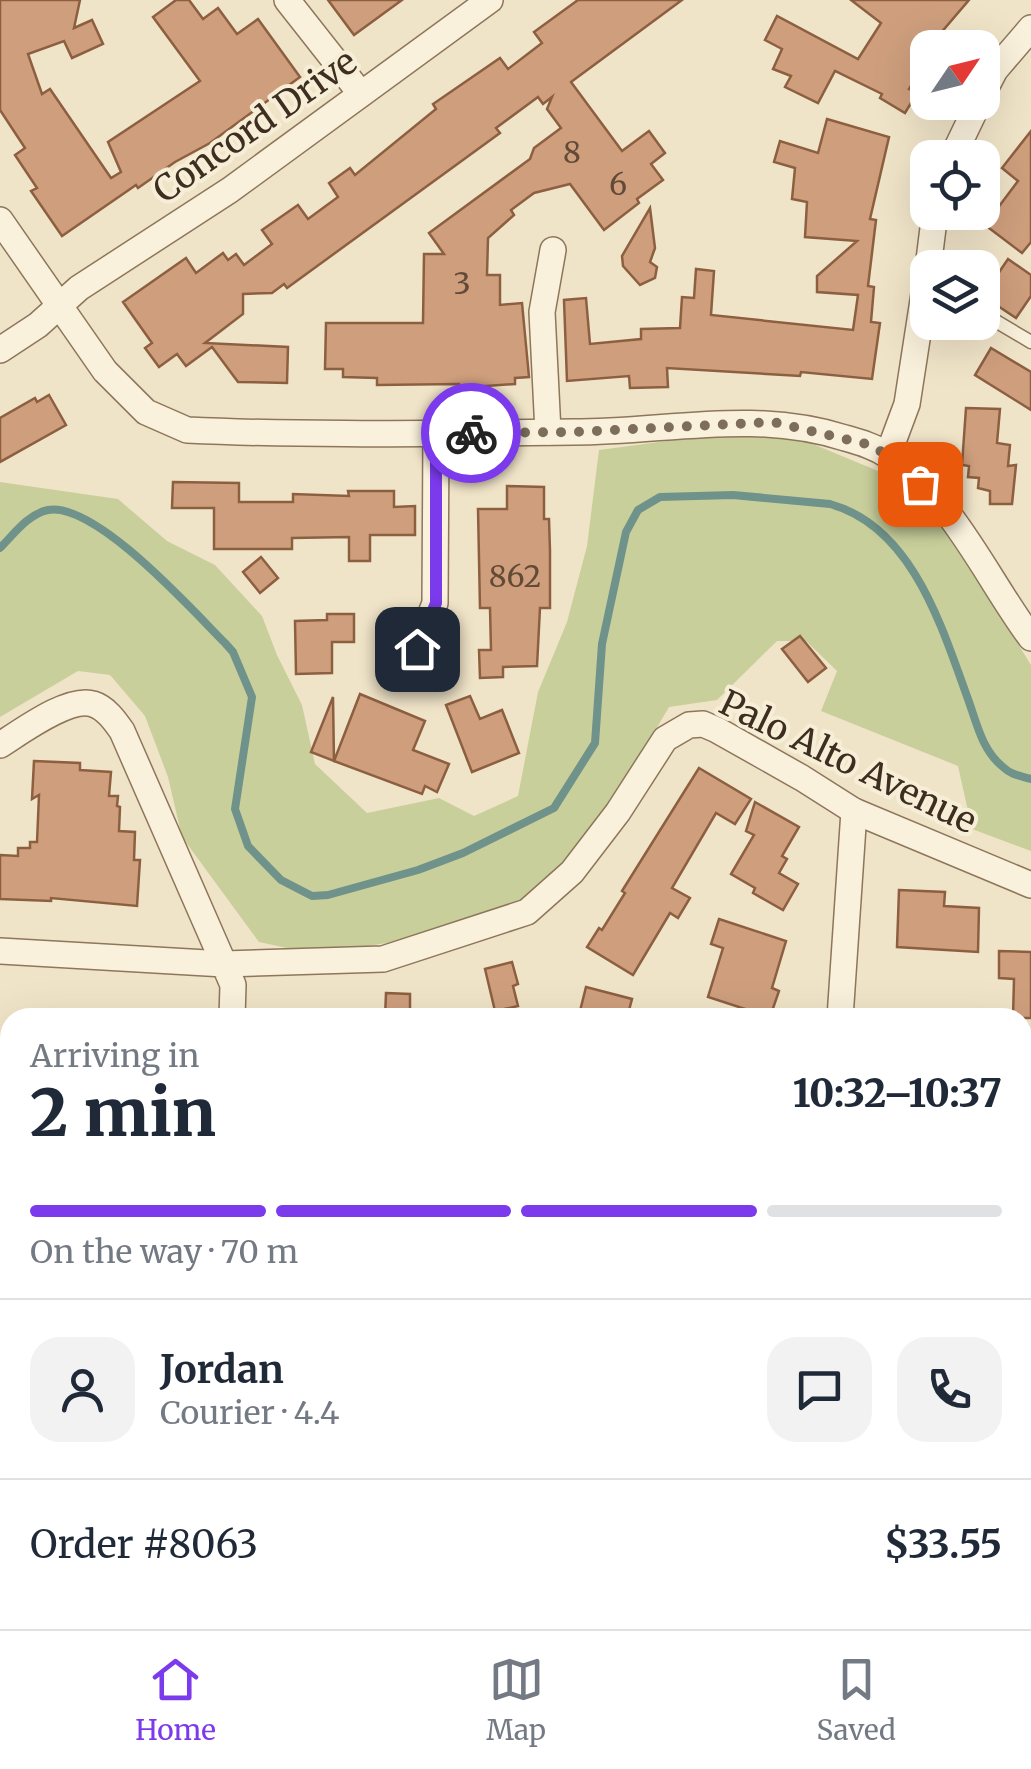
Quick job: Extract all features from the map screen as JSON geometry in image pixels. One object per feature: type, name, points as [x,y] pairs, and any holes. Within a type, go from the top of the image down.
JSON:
[{"type":"street","points":[[287,0],[361,94]]},
{"type":"street","name":"Concord Drive","points":[[0,350],[38,325],[79,288],[224,194],[490,0]]},
{"type":"street","points":[[1000,64],[1031,28]]},
{"type":"street","points":[[0,220],[105,371],[146,412],[187,430],[436,434],[773,422],[832,434],[888,455],[950,516],[976,549],[1031,638]]},
{"type":"street","points":[[548,432],[542,312],[553,250]]},
{"type":"street","points":[[888,455],[907,404],[917,340]]},
{"type":"street","points":[[417,649],[436,603],[436,434]]},
{"type":"street","points":[[0,745],[72,704],[92,703],[108,714],[122,731],[234,985],[233,1008]]},
{"type":"street","name":"Palo Alto Avenue","points":[[0,951],[224,964],[383,959],[527,912],[572,872],[666,739],[688,725],[703,724],[802,778],[854,812],[1031,884]]},
{"type":"street","points":[[841,1008],[854,812]]},
{"type":"lane","points":[[1000,324],[1031,342]]},
{"type":"green space","points":[[712,435],[801,439],[878,471],[948,531],[1031,665],[1031,851],[972,829],[958,766],[821,711],[837,671],[806,641],[777,641],[717,700],[669,707],[624,784],[580,845],[521,904],[417,938],[362,947],[296,950],[259,942],[182,837],[168,777],[145,716],[110,675],[78,671],[0,717],[0,482],[118,499],[167,541],[215,565],[262,616],[302,705],[315,764],[367,813],[439,798],[474,816],[518,796],[538,692],[567,622],[587,546],[599,450]]},
{"type":"building","points":[[0,0],[80,0],[74,28],[92,20],[103,44],[72,58],[64,41],[28,54],[42,94],[50,89],[111,178],[121,172],[108,142],[200,81],[153,17],[176,0],[189,0],[203,19],[218,8],[237,34],[258,19],[300,77],[210,143],[138,188],[136,185],[62,236],[31,191],[37,188],[15,155],[25,148],[0,110]]},
{"type":"building","points":[[328,0],[402,0],[354,35]]},
{"type":"building","points":[[578,0],[682,0],[571,82],[622,151],[649,131],[665,153],[651,164],[663,180],[604,230],[570,184],[534,193],[511,210],[514,215],[488,238],[487,275],[500,275],[500,305],[522,303],[529,377],[515,378],[515,384],[459,388],[459,384],[377,385],[377,378],[343,377],[343,369],[325,369],[326,323],[423,323],[424,254],[444,254],[429,233],[530,159],[534,148],[561,128],[547,109],[552,97],[543,104],[538,97],[496,128],[500,133],[287,288],[284,284],[272,293],[243,294],[243,314],[205,343],[288,347],[287,383],[238,382],[212,347],[186,366],[177,354],[159,367],[145,348],[152,343],[123,302],[186,258],[196,273],[223,253],[228,260],[236,254],[244,265],[272,244],[262,230],[298,205],[308,219],[338,197],[329,183],[350,168],[355,175],[436,109],[433,104],[500,58],[508,69],[542,43],[534,32]]},
{"type":"building","points":[[851,0],[969,0],[943,30],[910,30],[910,105],[905,113],[880,98],[882,94],[835,71],[818,103],[785,87],[791,76],[773,69],[782,49],[765,40],[777,16],[858,59],[881,23]]},
{"type":"building","points":[[827,119],[889,137],[870,219],[876,220],[868,286],[874,287],[871,322],[880,323],[872,379],[801,372],[800,376],[667,368],[668,387],[630,388],[629,376],[567,381],[564,300],[586,298],[590,344],[641,339],[641,329],[680,328],[682,297],[694,298],[696,269],[714,271],[711,315],[853,330],[858,295],[817,292],[817,276],[857,241],[805,237],[807,202],[792,199],[795,168],[774,162],[780,141],[818,153]]},
{"type":"building","points":[[1031,131],[1031,242],[1022,253],[992,230],[1000,230],[1000,205],[1018,181],[1002,168]]},
{"type":"building","points":[[650,208],[655,248],[650,262],[657,267],[655,278],[640,285],[623,266],[622,256]]},
{"type":"building","points":[[1008,259],[1031,275],[1031,296],[1016,318],[1000,307],[1000,271]]},
{"type":"building","points":[[991,348],[1031,372],[1031,410],[975,375]]},
{"type":"building","points":[[49,395],[66,425],[0,462],[0,418],[35,398],[37,402]]},
{"type":"building","points":[[966,408],[1000,409],[997,443],[1010,445],[1008,466],[1016,465],[1012,504],[990,504],[990,491],[978,488],[979,478],[968,477],[969,466],[962,465]]},
{"type":"building","points":[[173,482],[239,483],[239,502],[293,502],[293,494],[349,496],[348,491],[394,491],[394,507],[415,506],[415,535],[370,535],[370,561],[349,561],[349,537],[292,538],[292,549],[214,549],[214,508],[172,508]]},
{"type":"building","points":[[507,486],[544,487],[544,519],[549,519],[550,608],[540,608],[537,666],[503,667],[503,677],[480,678],[479,650],[491,650],[490,608],[480,608],[478,509],[507,509]]},
{"type":"building","points":[[261,557],[278,578],[260,593],[243,572]]},
{"type":"building","points":[[327,614],[354,614],[354,642],[332,642],[332,673],[296,674],[295,621],[327,620]]},
{"type":"building","points":[[800,636],[826,668],[808,682],[782,649]]},
{"type":"building","points":[[360,694],[425,721],[413,750],[449,764],[437,792],[425,786],[422,794],[334,761]]},
{"type":"building","points":[[470,696],[480,719],[502,710],[519,753],[472,772],[446,705]]},
{"type":"building","points":[[333,697],[334,761],[311,752]]},
{"type":"building","points":[[34,761],[80,763],[80,770],[111,772],[109,796],[118,796],[119,831],[135,832],[134,860],[140,860],[137,906],[51,898],[0,899],[0,855],[18,856],[18,848],[30,848],[30,842],[37,842],[39,795],[32,799]]},
{"type":"building","points":[[699,768],[751,799],[735,824],[716,813],[672,888],[690,898],[678,918],[670,913],[633,975],[587,947],[599,928],[602,930]]},
{"type":"building","points":[[755,802],[799,827],[782,856],[787,859],[779,873],[798,884],[783,910],[753,893],[755,888],[731,874],[754,835],[746,831]]},
{"type":"building","points":[[899,890],[945,892],[944,906],[979,908],[978,952],[897,947]]},
{"type":"building","points":[[719,919],[786,941],[772,988],[779,991],[773,1008],[742,1008],[708,997],[723,948],[711,944]]},
{"type":"building","points":[[999,951],[1031,952],[1031,1008],[1013,1008],[1014,979],[999,978]]},
{"type":"building","points":[[512,962],[518,1006],[494,1008],[485,969]]},
{"type":"building","points":[[586,987],[632,999],[630,1008],[581,1008]]},
{"type":"building","points":[[386,993],[410,994],[410,1008],[385,1008]]},
{"type":"waterway","points":[[0,548],[34,516],[48,510],[68,512],[91,523],[142,561],[225,643],[233,652],[252,697],[235,809],[248,846],[281,880],[312,896],[418,870],[463,853],[554,808],[595,743],[602,644],[626,532],[638,510],[660,497],[733,495],[830,504],[859,516],[883,534],[903,557],[935,612],[990,753],[1009,772],[1031,779]]},
{"type":"way so far","points":[[471,433],[773,422],[866,444],[888,455],[920,484]]},
{"type":"route","points":[[417,649],[436,603],[436,434],[471,433]]}]
